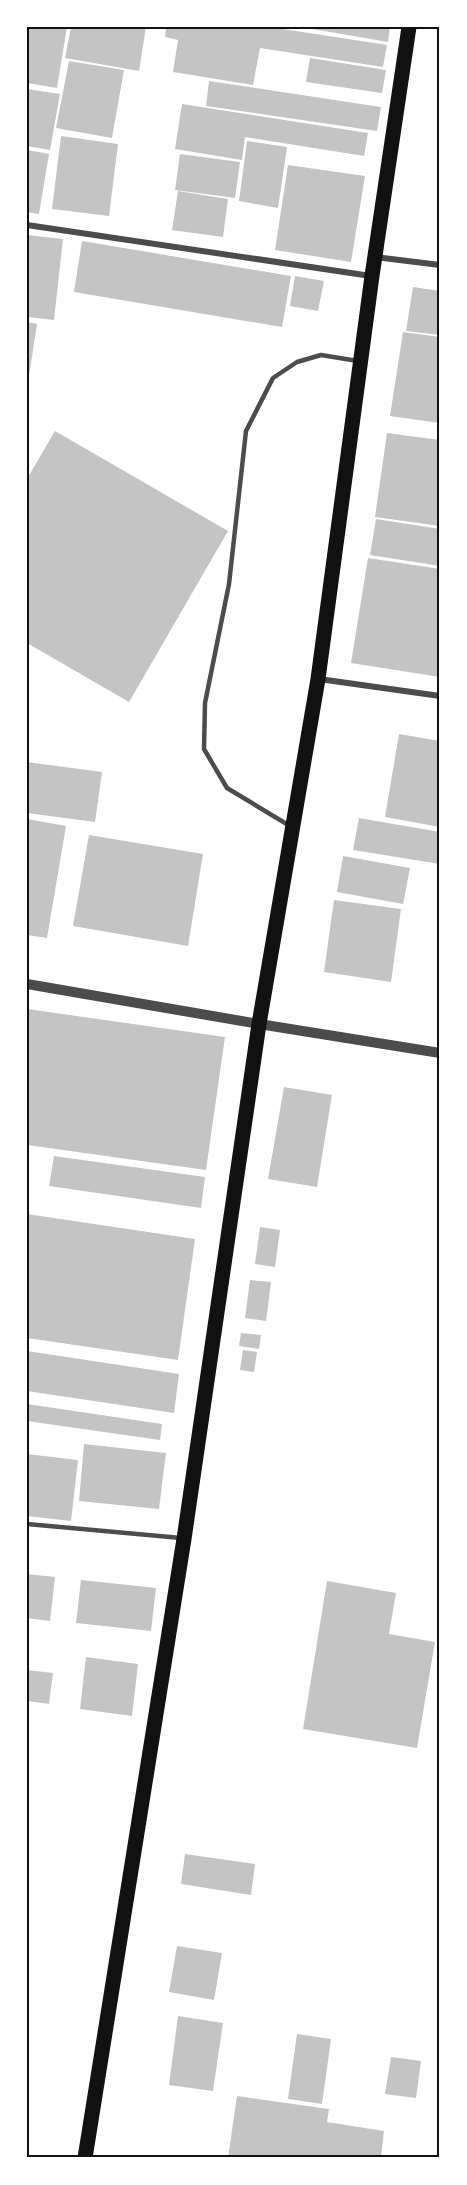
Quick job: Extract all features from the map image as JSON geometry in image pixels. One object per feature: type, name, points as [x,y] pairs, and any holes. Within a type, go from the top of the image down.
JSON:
[{"type":"main road","points":[[85,2158],[184,1539],[260,1024],[318,679],[374,257],[409,27]]},
{"type":"street","points":[[27,225],[372,276]]},
{"type":"street","points":[[374,257],[440,265]]},
{"type":"street","points":[[318,679],[440,696]]},
{"type":"street","points":[[27,984],[440,1053]]},
{"type":"lane","points":[[293,828],[227,788],[204,749],[205,703],[229,584],[246,431],[273,378],[297,362],[321,355],[360,362]]},
{"type":"lane","points":[[27,1524],[184,1539]]},
{"type":"building","points":[[27,27],[67,27],[57,88],[27,83]]},
{"type":"building","points":[[71,27],[146,27],[139,71],[65,58]]},
{"type":"building","points":[[166,27],[270,27],[387,45],[383,67],[260,48],[253,85],[173,72],[178,40],[165,37]]},
{"type":"building","points":[[301,27],[390,27],[388,42]]},
{"type":"building","points":[[310,58],[386,70],[382,93],[306,82]]},
{"type":"building","points":[[69,61],[124,70],[112,138],[56,128]]},
{"type":"building","points":[[209,81],[381,107],[377,131],[206,106]]},
{"type":"building","points":[[27,89],[60,94],[50,150],[27,146]]},
{"type":"building","points":[[182,104],[368,133],[364,156],[245,137],[242,160],[175,149]]},
{"type":"building","points":[[61,136],[118,144],[109,216],[52,209]]},
{"type":"building","points":[[247,141],[287,147],[278,208],[239,201]]},
{"type":"building","points":[[27,150],[49,154],[39,214],[27,212]]},
{"type":"building","points":[[180,154],[240,162],[235,198],[175,190]]},
{"type":"building","points":[[288,165],[365,176],[351,262],[275,250]]},
{"type":"building","points":[[178,191],[228,199],[223,237],[172,230]]},
{"type":"building","points":[[27,235],[63,239],[54,320],[27,317]]},
{"type":"building","points":[[82,241],[291,276],[282,327],[74,292]]},
{"type":"building","points":[[295,276],[324,281],[318,311],[290,306]]},
{"type":"building","points":[[413,287],[440,291],[440,335],[406,331]]},
{"type":"building","points":[[27,322],[37,324],[28,382],[27,382]]},
{"type":"building","points":[[403,332],[440,337],[440,423],[390,416]]},
{"type":"building","points":[[55,431],[228,531],[129,702],[27,643],[27,479]]},
{"type":"building","points":[[387,433],[440,440],[440,526],[375,517]]},
{"type":"building","points":[[376,519],[440,529],[440,566],[370,555]]},
{"type":"building","points":[[368,558],[440,569],[440,677],[351,663]]},
{"type":"building","points":[[399,734],[440,741],[440,827],[385,817]]},
{"type":"building","points":[[27,762],[102,772],[95,822],[27,813]]},
{"type":"building","points":[[359,818],[440,832],[440,864],[353,850]]},
{"type":"building","points":[[27,819],[66,826],[47,938],[27,935]]},
{"type":"building","points":[[89,835],[203,854],[188,946],[73,926]]},
{"type":"building","points":[[343,856],[410,868],[403,904],[337,892]]},
{"type":"building","points":[[334,900],[401,909],[391,982],[324,972]]},
{"type":"building","points":[[27,1009],[225,1037],[206,1170],[27,1145]]},
{"type":"building","points":[[284,1087],[332,1095],[317,1187],[268,1179]]},
{"type":"building","points":[[54,1156],[205,1177],[201,1208],[49,1186]]},
{"type":"building","points":[[27,1214],[195,1239],[178,1360],[27,1338]]},
{"type":"building","points":[[260,1227],[280,1230],[275,1267],[255,1264]]},
{"type":"building","points":[[250,1280],[271,1282],[266,1321],[245,1318]]},
{"type":"building","points":[[241,1333],[261,1335],[259,1349],[239,1346]]},
{"type":"building","points":[[243,1350],[257,1352],[254,1372],[240,1370]]},
{"type":"building","points":[[27,1351],[179,1374],[174,1413],[27,1391]]},
{"type":"building","points":[[27,1404],[162,1424],[160,1440],[27,1421]]},
{"type":"building","points":[[84,1444],[166,1453],[159,1509],[79,1501]]},
{"type":"building","points":[[27,1454],[78,1460],[71,1521],[27,1516]]},
{"type":"building","points":[[27,1574],[55,1577],[50,1621],[27,1618]]},
{"type":"building","points":[[81,1580],[156,1588],[151,1631],[76,1623]]},
{"type":"building","points":[[327,1581],[396,1593],[389,1634],[435,1642],[417,1748],[303,1729]]},
{"type":"building","points":[[86,1657],[138,1664],[132,1716],[80,1709]]},
{"type":"building","points":[[27,1670],[53,1673],[49,1704],[27,1701]]},
{"type":"building","points":[[185,1854],[255,1864],[251,1895],[181,1884]]},
{"type":"building","points":[[177,1946],[222,1953],[214,2000],[169,1992]]},
{"type":"building","points":[[178,2016],[223,2023],[213,2091],[169,2085]]},
{"type":"building","points":[[297,2034],[331,2039],[322,2104],[288,2099]]},
{"type":"building","points":[[391,2057],[421,2061],[416,2098],[385,2094]]},
{"type":"building","points":[[237,2096],[329,2109],[327,2122],[384,2131],[381,2158],[228,2158]]}]
